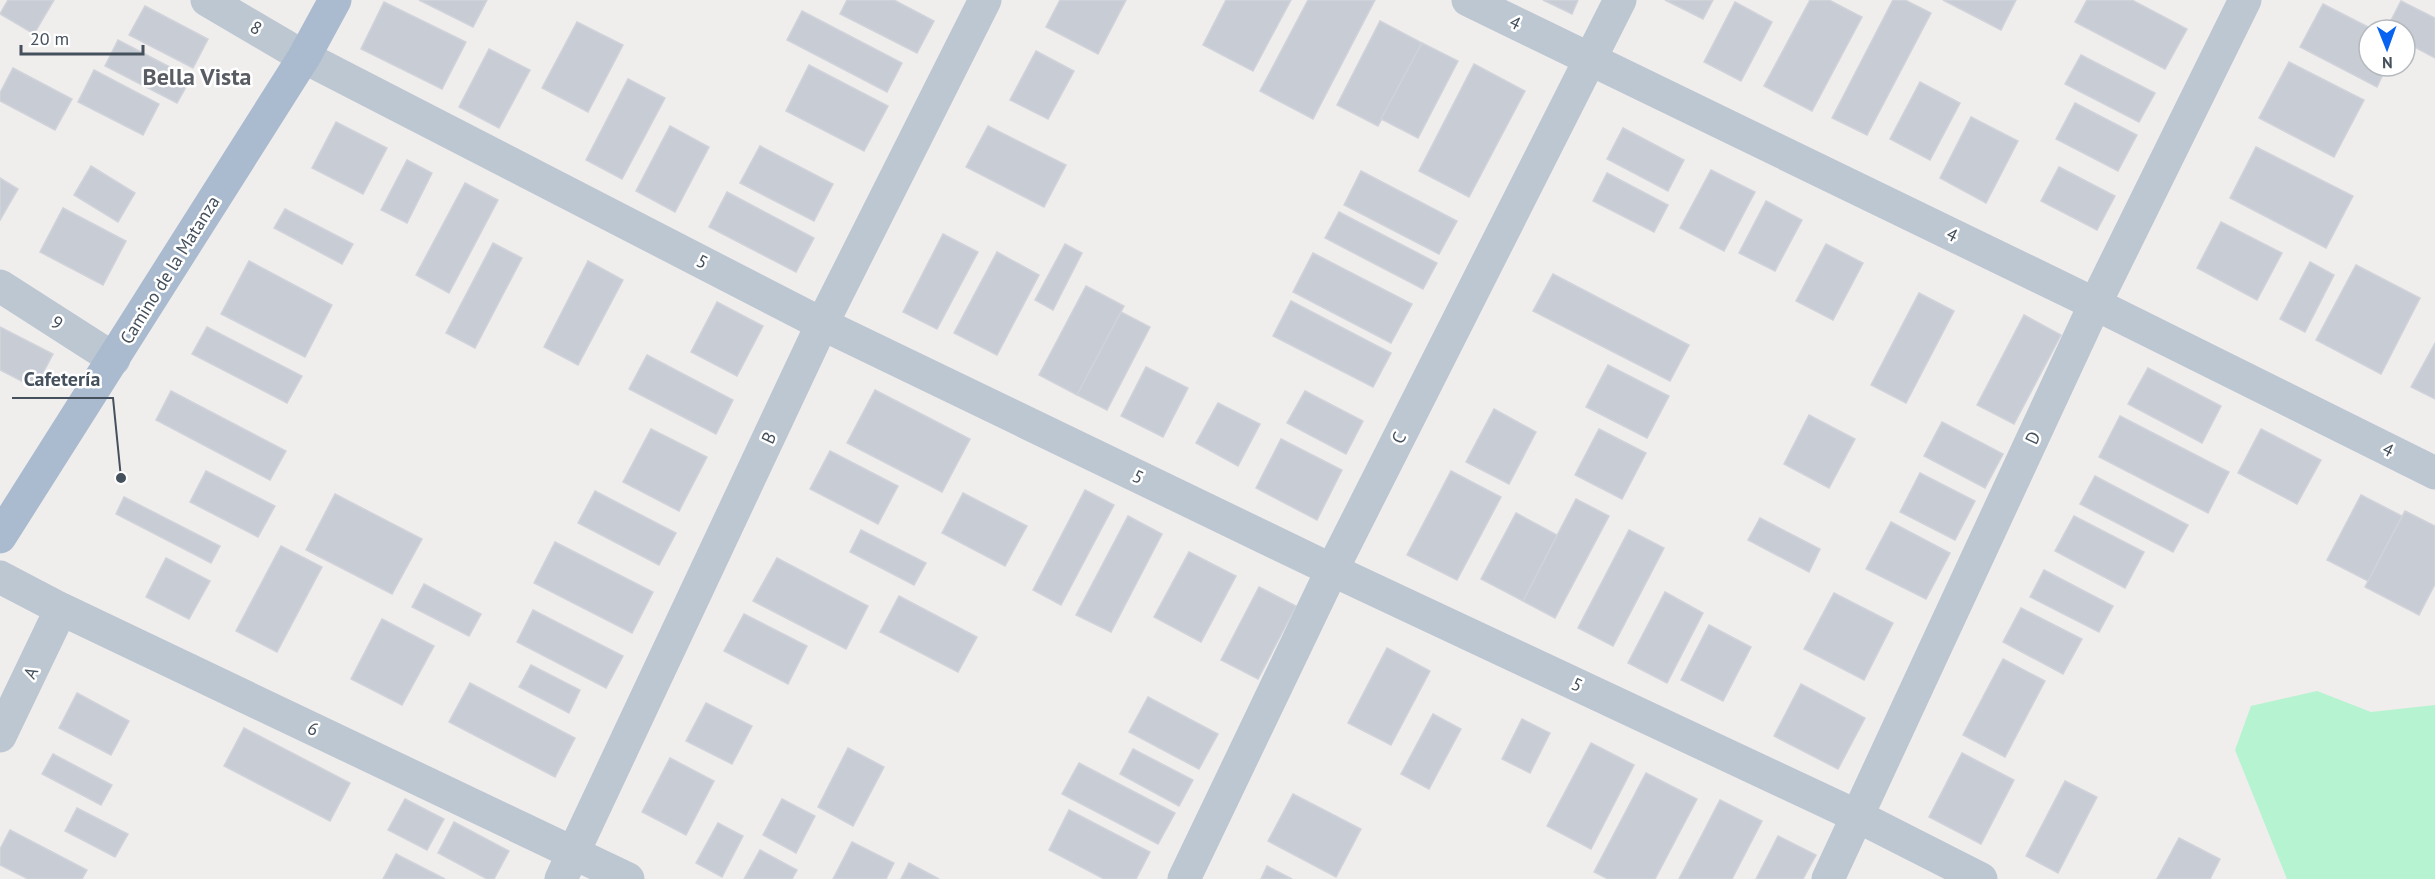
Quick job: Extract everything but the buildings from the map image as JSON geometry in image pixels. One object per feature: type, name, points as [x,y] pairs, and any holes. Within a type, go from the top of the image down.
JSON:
[{"type":"main road","name":"Camino de la Matanza","points":[[0,537],[304,57],[334,0]]},
{"type":"street","name":"8","points":[[207,0],[304,57]]},
{"type":"street","name":"B","points":[[567,866],[822,324],[985,0]]},
{"type":"street","name":"4","points":[[1468,0],[2095,304],[2435,473]]},
{"type":"street","name":"C","points":[[1184,879],[1332,570],[1620,0]]},
{"type":"street","name":"D","points":[[1828,879],[2095,304],[2245,0]]},
{"type":"street","name":"5","points":[[304,57],[822,324],[1332,570],[1858,817],[1981,879]]},
{"type":"street","name":"9","points":[[0,286],[114,359]]},
{"type":"street","name":"6","points":[[0,577],[567,866],[628,879]]},
{"type":"street","name":"A","points":[[0,736],[61,609]]},
{"type":"green space","points":[[2317,691],[2371,712],[2435,705],[2435,879],[2287,879],[2235,750],[2251,706]]},
{"type":"place","name":"Cafetería","points":[[121,478]]},
{"type":"district","name":"Bella Vista","points":[[197,77]]}]
